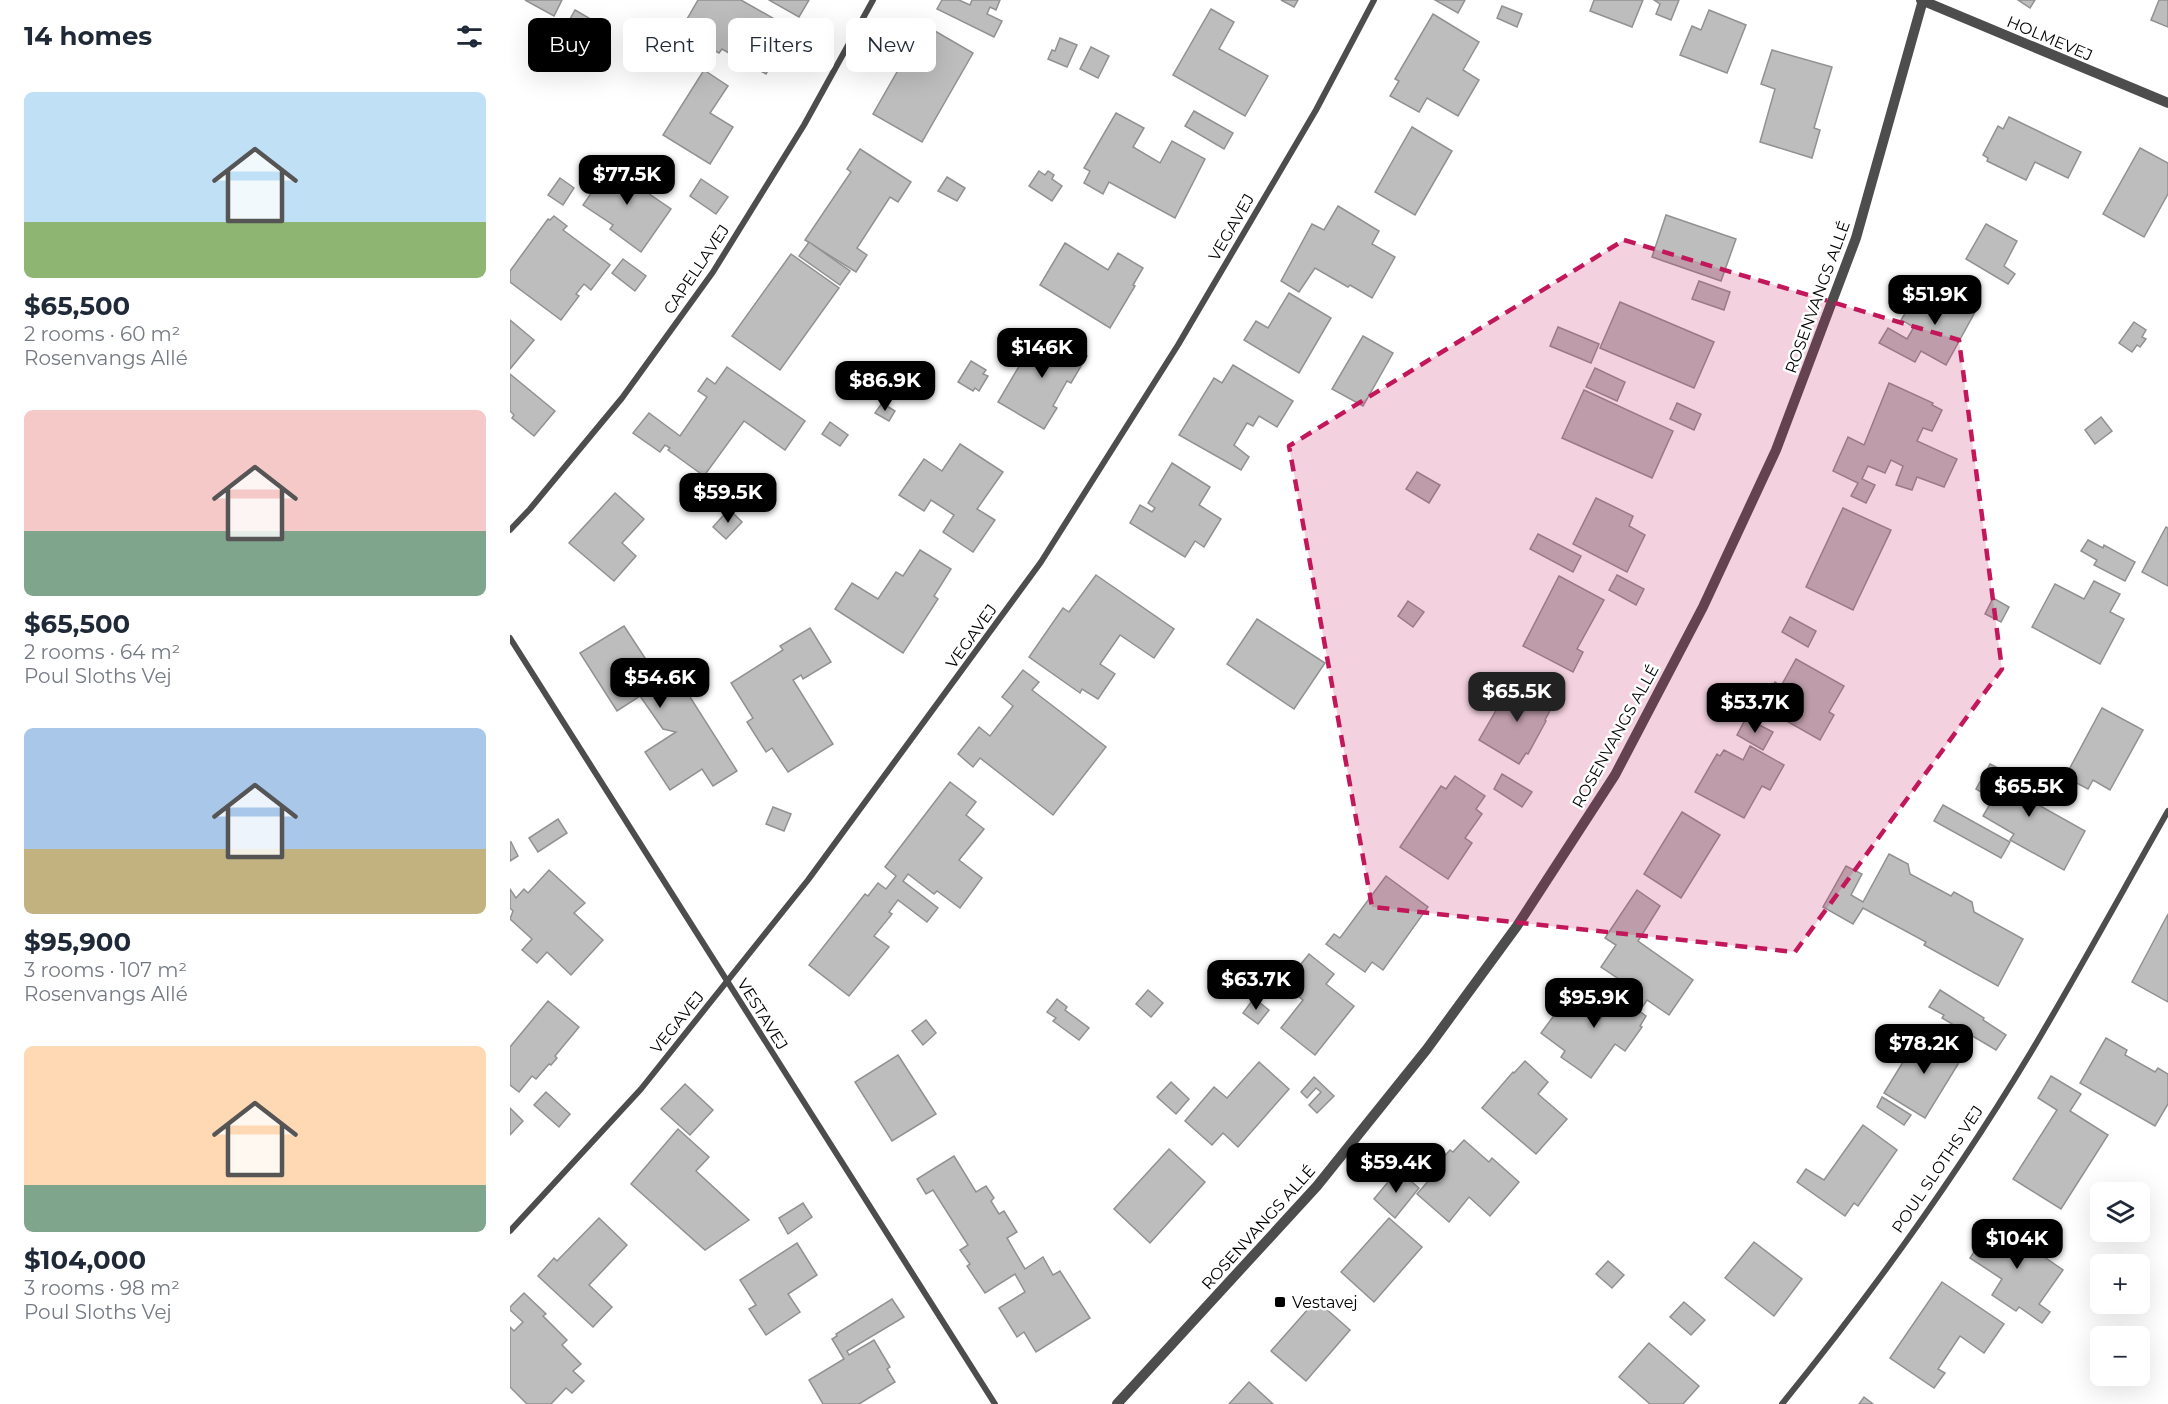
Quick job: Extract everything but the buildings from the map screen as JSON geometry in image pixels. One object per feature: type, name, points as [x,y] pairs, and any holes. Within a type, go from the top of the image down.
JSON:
[{"type":"street","name":"CAPELLAVEJ","points":[[510,530],[621,398],[713,272],[804,126],[873,0]]},
{"type":"street","name":"VEGAVEJ","points":[[510,1231],[641,1089],[808,880],[1041,562],[1178,345],[1316,110],[1374,0]]},
{"type":"street","name":"HOLMEVEJ","points":[[1922,0],[2168,103]]},
{"type":"street","name":"ROSENVANGS ALLÉ","points":[[1117,1404],[1317,1186],[1427,1049],[1517,926],[1615,775],[1702,606],[1776,450],[1856,238],[1922,0]]},
{"type":"street","name":"VESTAVEJ","points":[[510,638],[995,1404]]},
{"type":"street","name":"POUL SLOTHS VEJ","points":[[1782,1404],[1836,1338],[1938,1195],[2030,1053],[2168,812]]},
{"type":"highlighted area","points":[[1624,240],[1959,340],[2002,669],[1795,952],[1372,907],[1289,446]]},
{"type":"place","name":"Vestavej","points":[[1280,1302]]}]
